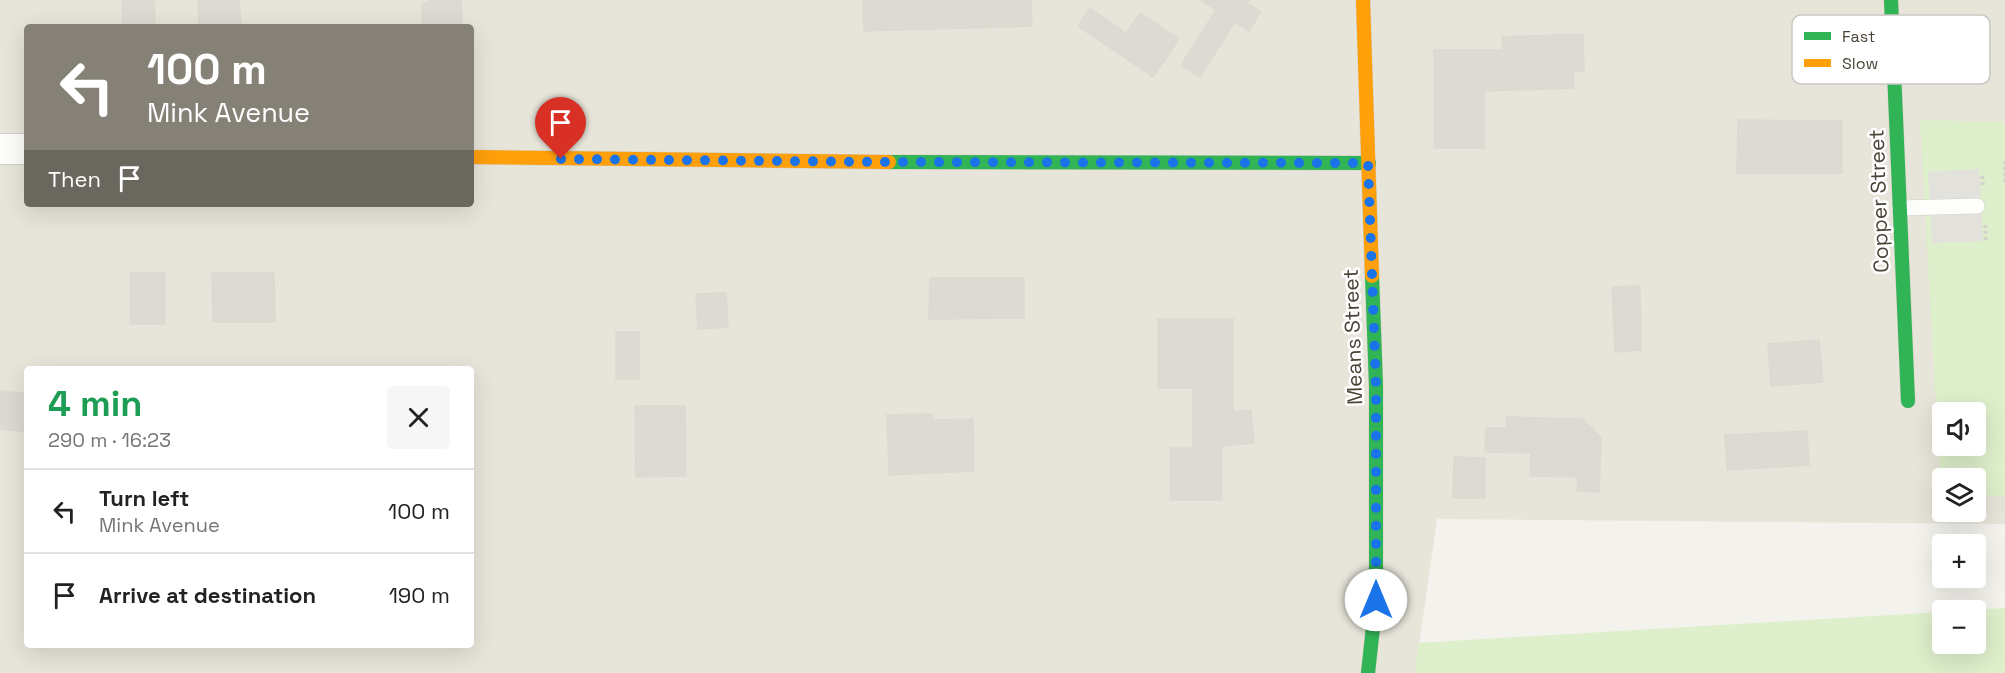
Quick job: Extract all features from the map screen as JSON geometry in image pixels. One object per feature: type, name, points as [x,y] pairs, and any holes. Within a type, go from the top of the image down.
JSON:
[{"type":"street","name":"Means Street","points":[[1363,0],[1376,386],[1376,600],[1368,673]]},
{"type":"street","name":"Copper Street","points":[[1891,0],[1892,15]]},
{"type":"street","name":"Copper Street","points":[[1895,84],[1908,401]]},
{"type":"street","points":[[0,149],[24,149]]},
{"type":"street","points":[[474,157],[881,162],[1368,163]]},
{"type":"lane","points":[[1900,208],[1977,206]]},
{"type":"path","points":[[2005,161],[2005,183]]},
{"type":"shaded area","points":[[0,0],[2005,0],[2005,524],[1437,519],[1415,673],[0,673]]},
{"type":"shaded area","points":[[1979,169],[1983,241],[1932,243],[1928,172]]},
{"type":"green space","points":[[1920,120],[2005,122],[2005,496],[1986,497],[1986,468],[1939,468],[1939,456],[1986,456],[1986,402],[1936,402]]},
{"type":"green space","points":[[2005,608],[2005,673],[1415,673],[1418,643],[1932,613],[1932,654],[1986,654],[1986,609]]},
{"type":"building","points":[[122,0],[154,0],[155,24],[123,24]]},
{"type":"building","points":[[198,0],[239,0],[241,24],[199,24]]},
{"type":"building","points":[[429,0],[461,0],[462,24],[422,24],[422,4],[429,3]]},
{"type":"building","points":[[863,0],[1031,0],[1032,26],[864,31]]},
{"type":"building","points":[[1201,0],[1249,0],[1247,3],[1261,12],[1249,31],[1235,22],[1200,77],[1181,65],[1216,10]]},
{"type":"building","points":[[1090,8],[1126,33],[1140,13],[1179,39],[1153,77],[1078,26]]},
{"type":"building","points":[[1583,34],[1584,71],[1573,72],[1574,88],[1484,91],[1484,148],[1434,148],[1434,50],[1503,50],[1502,37]]},
{"type":"building","points":[[1738,120],[1842,121],[1842,173],[1737,173]]},
{"type":"building","points":[[130,273],[165,273],[165,324],[130,324]]},
{"type":"building","points":[[212,273],[274,273],[275,322],[213,322]]},
{"type":"building","points":[[930,278],[1024,278],[1024,318],[929,319]]},
{"type":"building","points":[[1640,286],[1641,350],[1615,352],[1612,287]]},
{"type":"building","points":[[726,293],[728,327],[698,329],[696,294]]},
{"type":"building","points":[[1158,319],[1233,319],[1233,412],[1251,410],[1254,443],[1222,446],[1222,500],[1170,500],[1170,448],[1193,448],[1193,388],[1158,388]]},
{"type":"building","points":[[616,332],[639,332],[639,379],[616,379]]},
{"type":"building","points":[[1819,340],[1823,382],[1771,386],[1768,344]]},
{"type":"building","points":[[0,391],[24,394],[24,432],[0,429]]},
{"type":"building","points":[[635,406],[685,406],[686,476],[636,477]]},
{"type":"building","points":[[932,414],[932,420],[973,419],[974,471],[889,475],[887,415]]},
{"type":"building","points":[[1507,417],[1582,419],[1601,437],[1599,492],[1577,491],[1578,477],[1530,476],[1531,453],[1485,452],[1486,428],[1506,428]]},
{"type":"building","points":[[1807,431],[1809,465],[1727,470],[1725,435]]},
{"type":"building","points":[[1454,457],[1485,458],[1485,498],[1453,498]]},
{"type":"traffic: fast","points":[[1891,0],[1892,15]]},
{"type":"traffic: fast","points":[[1895,84],[1908,401]]},
{"type":"traffic: fast","points":[[889,162],[1369,163]]},
{"type":"traffic: fast","points":[[1368,673],[1376,600],[1376,386],[1372,276]]},
{"type":"traffic: slow","points":[[1363,0],[1372,276]]},
{"type":"traffic: slow","points":[[474,157],[889,162]]},
{"type":"route","points":[[561,159],[1368,163],[1376,386],[1376,600]]}]
